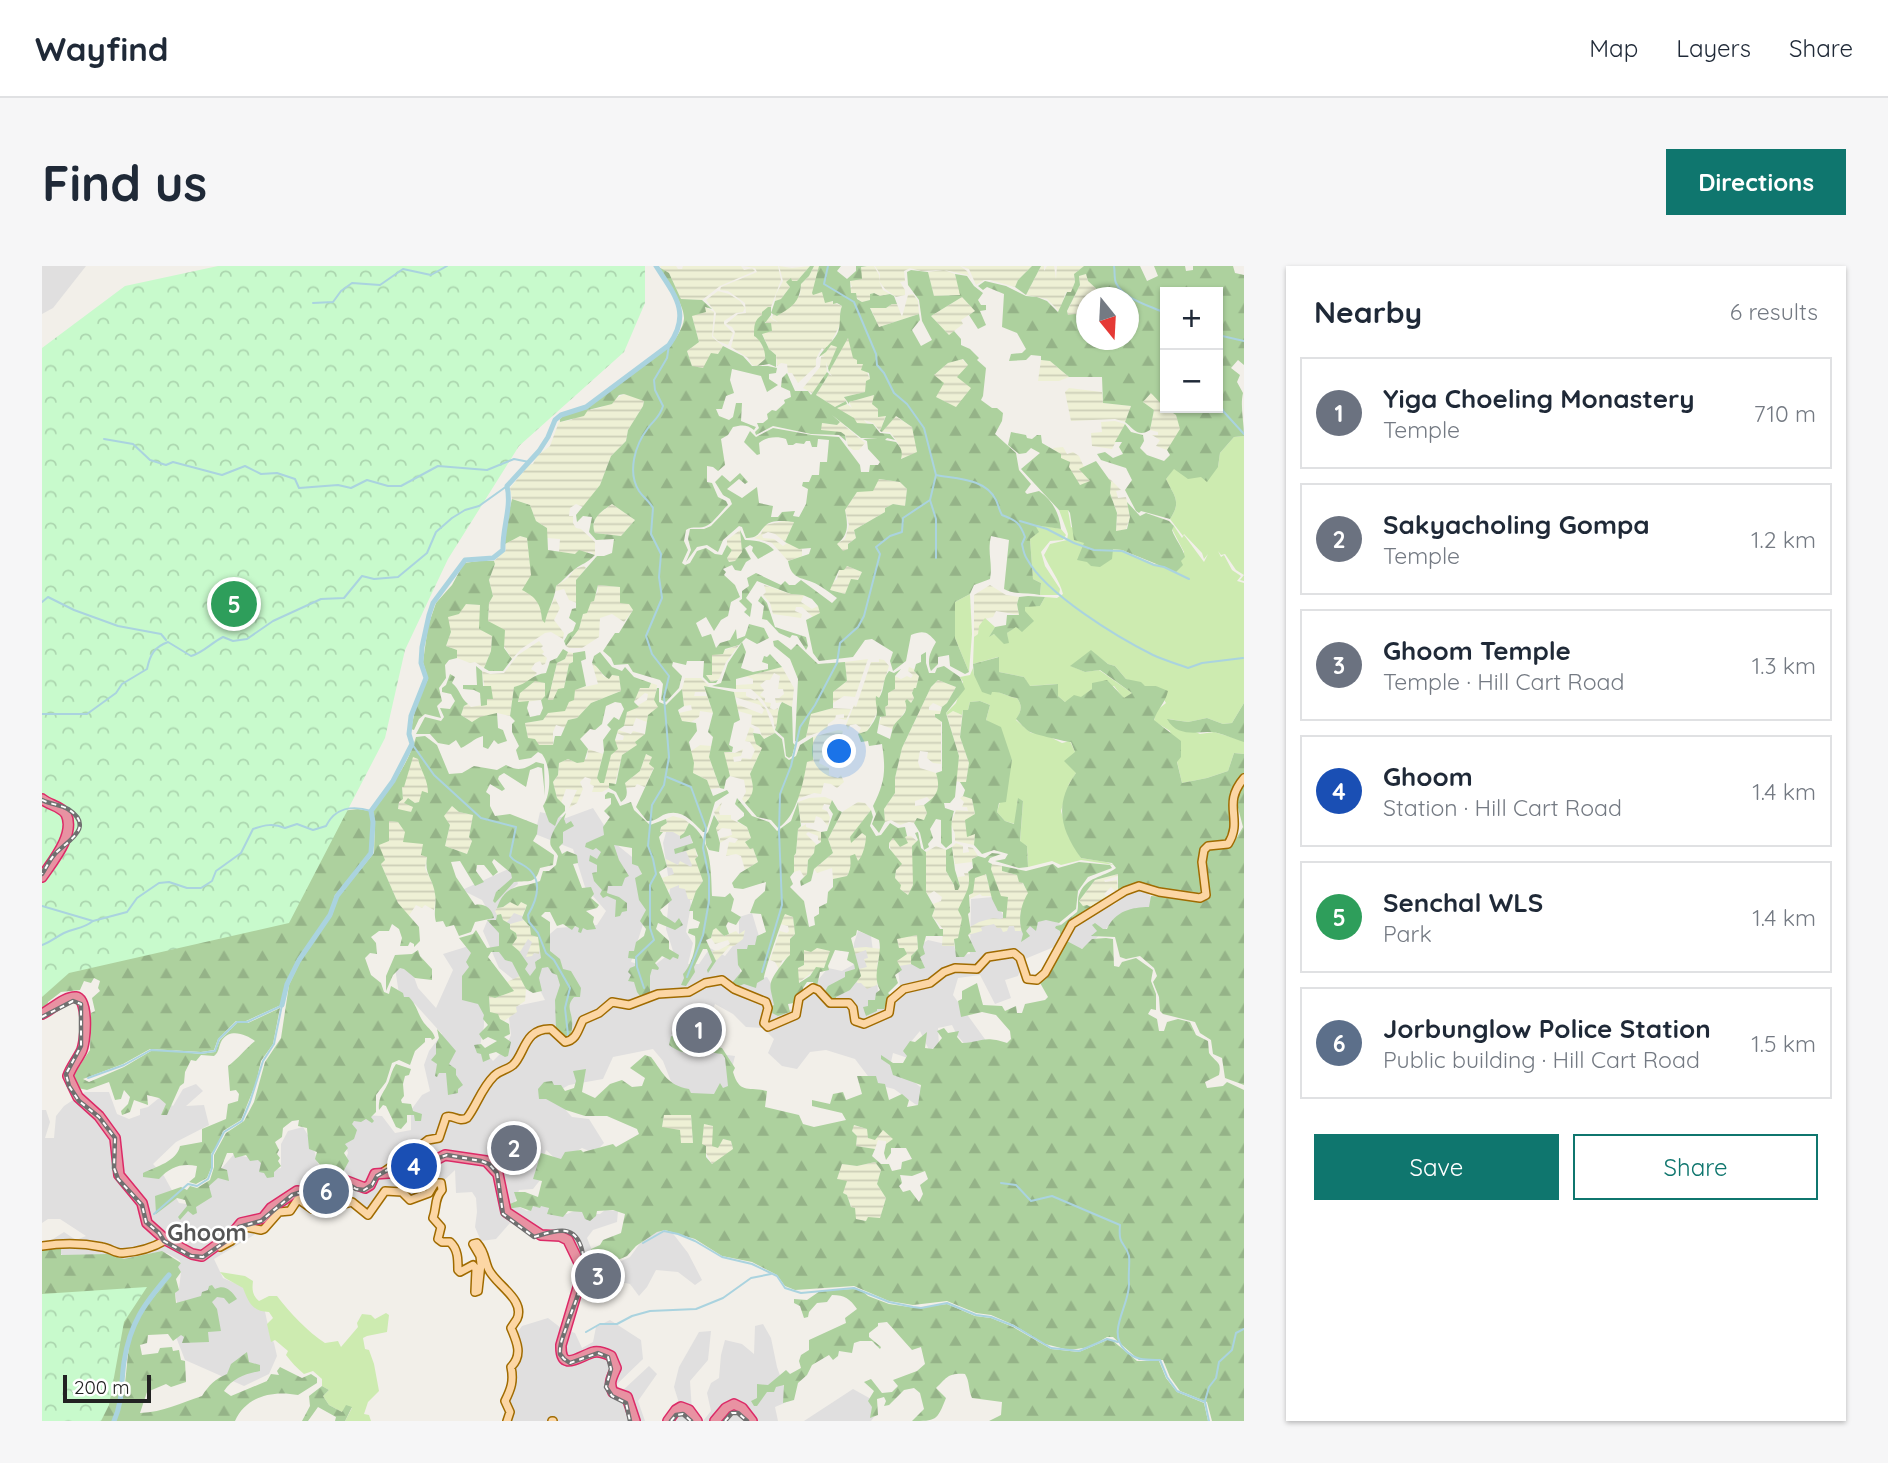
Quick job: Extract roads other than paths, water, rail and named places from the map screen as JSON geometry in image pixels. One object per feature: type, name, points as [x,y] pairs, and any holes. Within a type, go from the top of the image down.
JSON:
[{"type":"highway","points":[[42,799],[65,813],[67,820],[66,840],[42,877]]},
{"type":"highway","points":[[42,1014],[67,999],[75,997],[82,1000],[86,1007],[82,1050],[68,1076],[78,1097],[99,1116],[116,1138],[115,1152],[120,1180],[142,1203],[147,1223],[166,1240],[192,1254],[202,1256],[232,1234],[241,1223],[263,1219],[271,1208],[296,1191],[317,1193],[344,1180],[365,1188],[370,1185],[375,1174],[415,1171],[445,1155],[486,1161],[498,1174],[506,1213],[541,1235],[560,1236],[568,1240],[583,1270],[561,1345],[563,1356],[571,1361],[594,1352],[611,1356],[616,1368],[611,1386],[614,1392],[627,1397],[635,1421]]},
{"type":"highway","points":[[715,1421],[726,1408],[734,1404],[742,1408],[752,1421]]},
{"type":"highway","points":[[668,1421],[681,1407],[689,1410],[697,1421]]},
{"type":"main road","points":[[382,1173],[393,1166],[403,1150],[419,1147],[428,1140],[439,1138],[446,1117],[461,1120],[467,1118],[488,1082],[498,1072],[514,1064],[524,1044],[539,1031],[551,1029],[561,1039],[570,1041],[575,1037],[583,1020],[603,1011],[612,1002],[629,1005],[654,995],[688,993],[705,984],[722,980],[734,989],[764,1000],[768,1008],[764,1023],[768,1027],[778,1025],[796,1015],[799,998],[813,988],[833,1004],[849,1003],[853,1008],[855,1021],[864,1024],[889,1013],[891,1000],[901,991],[911,986],[930,983],[944,972],[955,968],[977,969],[988,957],[1011,953],[1017,955],[1027,979],[1037,981],[1045,972],[1072,924],[1093,910],[1112,902],[1125,891],[1139,886],[1158,892],[1200,898],[1206,895],[1202,855],[1208,846],[1228,844],[1238,831],[1240,823],[1235,794],[1244,778]]},
{"type":"main road","points":[[202,1256],[205,1259],[246,1227],[264,1229],[279,1212],[290,1210],[298,1199],[312,1209],[324,1202],[337,1206],[352,1202],[368,1215],[385,1191],[402,1192],[410,1200],[429,1193],[435,1183],[441,1183],[433,1218],[441,1227],[438,1239],[454,1246],[460,1272],[473,1265],[476,1269],[475,1292],[478,1291],[481,1264],[473,1244],[477,1243],[485,1254],[490,1271],[498,1284],[513,1294],[516,1304],[517,1318],[511,1328],[519,1356],[511,1367],[511,1391],[505,1401],[510,1410],[507,1421]]},
{"type":"main road","points":[[42,1246],[57,1243],[83,1244],[124,1253],[155,1246],[166,1240]]},
{"type":"waterway","points":[[313,303],[333,302],[341,291],[352,283],[380,285],[403,269],[431,275],[447,266]]},
{"type":"waterway","points":[[282,1005],[287,984],[299,960],[330,915],[337,896],[371,853],[371,811],[393,781],[412,744],[409,734],[411,716],[426,678],[421,663],[422,647],[433,603],[465,560],[493,558],[503,550],[507,486],[539,451],[555,420],[561,415],[586,407],[669,345],[676,334],[680,313],[678,304],[656,266]]},
{"type":"waterway","points":[[828,266],[824,284],[854,302],[876,354],[877,365],[894,393],[907,404],[924,428],[936,475],[930,500],[936,519],[936,558]]},
{"type":"waterway","points":[[1114,266],[1116,283],[1120,289],[1160,311]]},
{"type":"waterway","points":[[1223,336],[1244,341]]},
{"type":"waterway","points":[[644,988],[636,957],[654,940],[650,928],[650,885],[656,874],[648,846],[652,805],[664,785],[669,757],[664,697],[669,676],[652,654],[646,636],[662,598],[659,577],[661,554],[651,534],[653,508],[635,484],[633,467],[639,442],[659,416],[663,406],[655,390],[654,380],[667,358],[669,345]]},
{"type":"waterway","points":[[1223,411],[1244,434]]},
{"type":"waterway","points":[[104,439],[133,444],[150,460],[166,465],[173,462],[222,475],[245,466],[261,474],[277,473],[295,479],[299,488],[338,485],[351,488],[367,480],[388,486],[401,486],[438,466],[487,470],[514,459],[529,462]]},
{"type":"waterway","points":[[936,475],[985,487],[996,500],[1002,515],[1014,520],[1021,528],[1025,537],[1022,544],[1024,554],[1036,572],[1066,600],[1121,637],[1153,655],[1188,668],[1202,663],[1243,658]]},
{"type":"waterway","points":[[42,714],[87,714],[116,693],[122,684],[147,669],[153,652],[168,642],[191,656],[223,637],[233,641],[247,639],[273,621],[321,599],[344,598],[362,576],[374,579],[398,577],[427,553],[436,532],[452,518],[479,506],[507,486]]},
{"type":"waterway","points":[[762,972],[782,905],[780,794],[791,766],[800,727],[837,663],[840,643],[858,627],[864,616],[880,554],[876,547],[890,536],[902,532],[903,518],[930,500]]},
{"type":"waterway","points":[[1020,521],[1047,529],[1094,550],[1122,551],[1189,579]]},
{"type":"waterway","points":[[42,602],[48,597],[118,626],[161,634],[166,640]]},
{"type":"waterway","points":[[412,744],[434,775],[481,818],[516,827],[510,856],[530,870],[537,888],[528,915],[529,922],[570,988],[565,1008],[568,1035]]},
{"type":"waterway","points":[[667,777],[691,787],[706,828],[703,848],[709,877],[709,901],[703,935],[687,977]]},
{"type":"waterway","points":[[42,906],[93,921],[127,912],[137,898],[159,883],[169,882],[187,888],[201,888],[212,881],[216,871],[241,853],[253,829],[269,825],[285,828],[297,824],[313,830],[326,826],[334,815],[351,808],[371,811]]},
{"type":"waterway","points":[[42,945],[93,921]]},
{"type":"waterway","points":[[154,1214],[188,1184],[197,1186],[208,1179],[212,1168],[212,1155],[224,1132],[242,1121],[263,1061],[274,1044],[282,1005]]},
{"type":"waterway","points":[[88,1078],[124,1065],[151,1050],[201,1053],[215,1051],[219,1039],[237,1022],[247,1022],[281,1006]]},
{"type":"waterway","points":[[1001,1183],[1016,1185],[1031,1201],[1052,1196],[1120,1225],[1120,1237],[1129,1256],[1128,1291],[1118,1327],[1120,1343],[1129,1354],[1137,1358],[1160,1360],[1177,1391],[1205,1402],[1209,1421]]},
{"type":"waterway","points":[[643,1243],[664,1231],[678,1234],[722,1257],[752,1264],[777,1276],[785,1288],[801,1293],[854,1288],[889,1302],[913,1307],[947,1303],[1014,1326],[1051,1348],[1079,1351],[1107,1339],[1118,1342]]},
{"type":"waterway","points":[[586,1332],[600,1324],[617,1324],[650,1311],[696,1309],[723,1298],[751,1278],[771,1274]]},
{"type":"waterway","points":[[114,1421],[120,1399],[124,1362],[134,1325],[145,1305],[169,1275]]},
{"type":"waterway","points":[[1205,1401],[1209,1387],[1216,1378],[1219,1362],[1232,1350],[1236,1333],[1244,1329]]},
{"type":"railway","points":[[42,800],[68,809],[80,822],[76,834],[54,855],[42,874]]},
{"type":"railway","points":[[42,1017],[73,1001],[81,1004],[81,1046],[66,1074],[69,1086],[79,1101],[99,1117],[115,1138],[114,1168],[118,1179],[142,1205],[146,1222],[164,1241],[191,1256],[203,1257],[232,1237],[239,1227],[261,1221],[292,1195],[305,1191],[322,1193],[346,1183],[364,1190],[372,1185],[377,1176],[396,1165],[430,1161],[447,1155],[489,1164],[497,1173],[503,1214],[534,1237],[563,1231],[574,1235],[579,1241],[584,1270],[560,1354],[570,1363],[598,1353],[608,1357],[611,1369],[606,1387],[612,1396],[626,1403],[630,1421]]},
{"type":"railway","points":[[725,1421],[732,1413],[738,1413],[747,1421]]},
{"type":"railway","points":[[671,1421],[676,1415],[683,1414],[691,1421]]},
{"type":"place","name":"Senchal WLS","points":[[234,604]]},
{"type":"place","name":"Yiga Choeling Monastery","points":[[699,1030]]},
{"type":"place","name":"Sakyacholing Gompa","points":[[514,1148]]},
{"type":"place","name":"Ghoom","points":[[414,1166]]},
{"type":"place","name":"Jorbunglow Police Station","points":[[326,1191]]},
{"type":"place","name":"Ghoom Temple","points":[[598,1276]]},
{"type":"district","name":"Ghoom","points":[[207,1233]]}]
